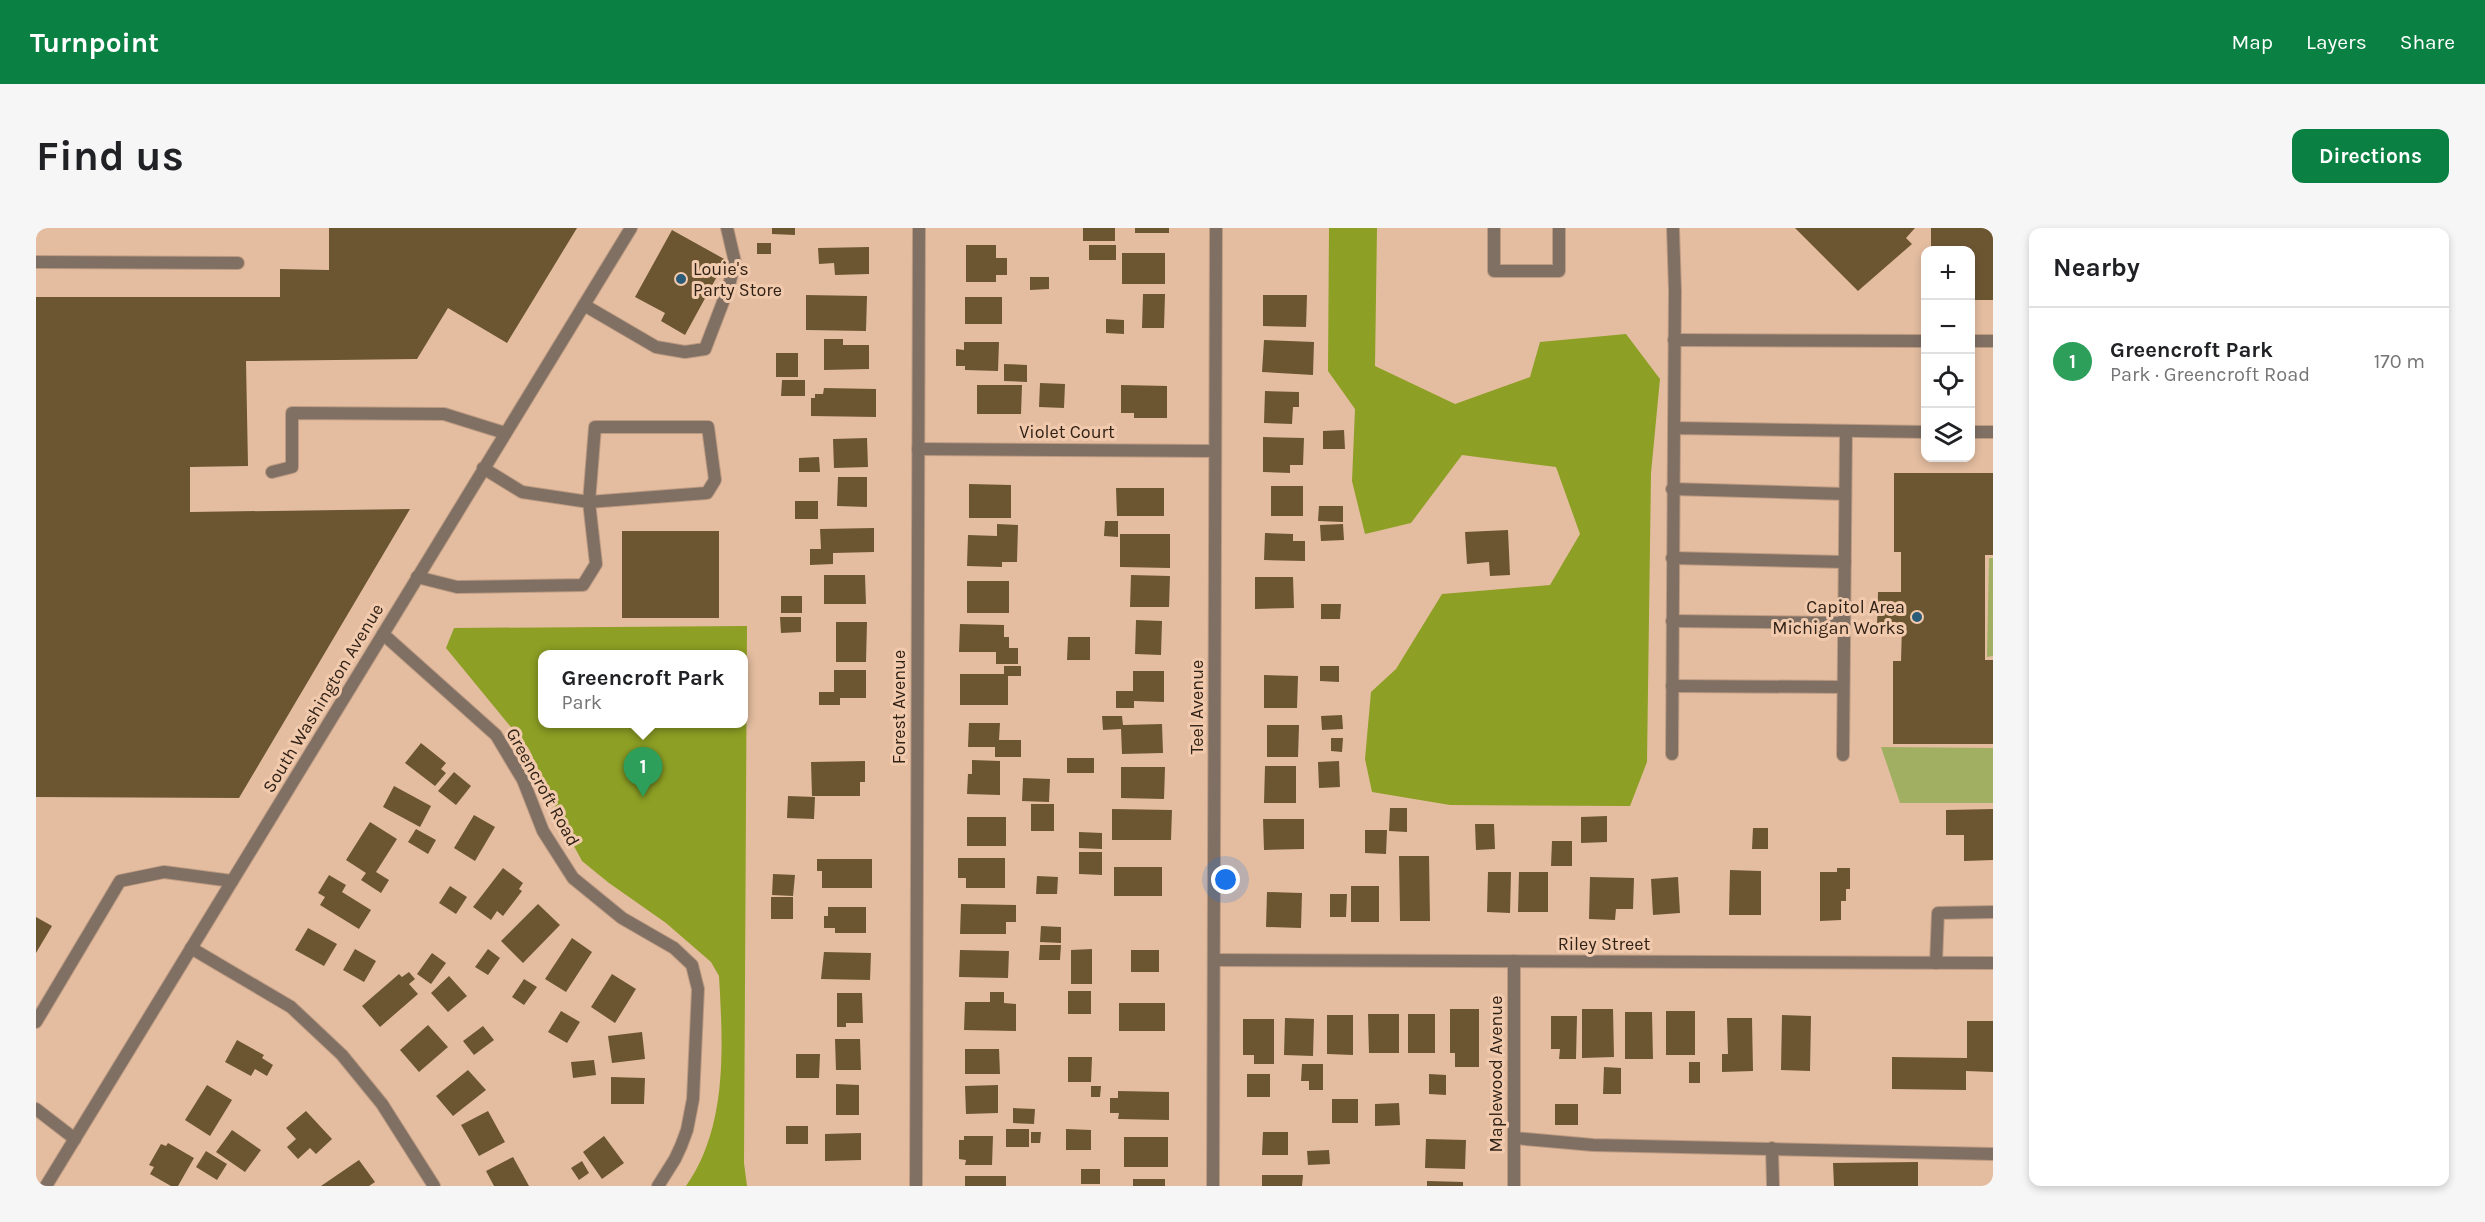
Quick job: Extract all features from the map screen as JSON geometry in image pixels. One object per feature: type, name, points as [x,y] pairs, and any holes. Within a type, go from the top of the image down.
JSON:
[{"type":"street","name":"South Washington Avenue","points":[[46,1186],[631,228]]},
{"type":"street","points":[[584,304],[656,347],[685,352],[705,349],[728,289],[735,262],[727,228]]},
{"type":"street","name":"Forest Avenue","points":[[916,1186],[919,228]]},
{"type":"street","name":"Teel Avenue","points":[[1213,1186],[1216,228]]},
{"type":"street","points":[[1494,228],[1494,272],[1559,272],[1559,228]]},
{"type":"street","points":[[1672,754],[1673,228]]},
{"type":"street","points":[[36,262],[238,263]]},
{"type":"street","points":[[1674,340],[1921,341]]},
{"type":"street","points":[[1975,341],[1993,341]]},
{"type":"street","points":[[272,472],[292,466],[292,413],[444,414],[505,433]]},
{"type":"street","points":[[417,577],[457,587],[583,585],[596,564],[589,502],[595,427],[708,427],[715,480],[707,493],[589,502],[522,492],[483,468]]},
{"type":"street","points":[[1674,428],[1921,432]]},
{"type":"street","points":[[1843,755],[1846,431]]},
{"type":"street","points":[[1975,432],[1993,432]]},
{"type":"street","name":"Violet Court","points":[[918,449],[1215,451]]},
{"type":"street","points":[[1672,489],[1845,494]]},
{"type":"street","points":[[1672,558],[1845,562]]},
{"type":"street","points":[[1672,621],[1844,623]]},
{"type":"street","name":"Greencroft Road","points":[[383,634],[496,735],[523,780],[543,831],[573,878],[622,918],[674,948],[692,965],[698,990],[693,1099],[687,1130],[681,1146],[657,1186]]},
{"type":"street","points":[[1672,686],[1843,687]]},
{"type":"street","points":[[36,1023],[120,881],[164,872],[232,881]]},
{"type":"street","points":[[1936,963],[1938,913],[1993,912]]},
{"type":"street","points":[[191,948],[291,1007],[342,1055],[382,1104],[434,1186]]},
{"type":"street","name":"Riley Street","points":[[1214,960],[1993,963]]},
{"type":"street","name":"Maplewood Avenue","points":[[1514,962],[1514,1186]]},
{"type":"street","points":[[36,1109],[75,1139]]},
{"type":"street","points":[[1514,1138],[1593,1145],[1993,1154]]},
{"type":"street","points":[[1772,1148],[1773,1186]]},
{"type":"green space","points":[[1329,228],[1377,228],[1375,366],[1455,404],[1530,377],[1540,342],[1626,334],[1660,379],[1651,473],[1647,762],[1630,806],[1450,805],[1372,792],[1365,759],[1371,692],[1396,669],[1442,594],[1550,585],[1580,534],[1556,467],[1462,455],[1411,523],[1365,534],[1352,481],[1355,409],[1328,371]]},
{"type":"green space","points":[[1989,558],[1993,558],[1993,656],[1987,657]]},
{"type":"green space","points":[[747,626],[747,650],[538,650],[538,728],[746,728],[744,1163],[747,1186],[686,1186],[700,1163],[716,1112],[721,1057],[719,976],[711,962],[666,923],[582,861],[529,749],[446,648],[454,628]]},
{"type":"green space","points":[[1881,747],[1993,748],[1993,803],[1900,803]]},
{"type":"building","points":[[329,228],[577,228],[507,343],[448,308],[417,359],[246,361],[248,466],[190,467],[190,512],[410,509],[239,798],[36,797],[36,297],[280,297],[280,269],[329,270]]},
{"type":"building","points":[[772,228],[795,228],[795,235],[772,234]]},
{"type":"building","points":[[1083,228],[1115,228],[1115,241],[1083,241]]},
{"type":"building","points":[[1135,228],[1169,228],[1169,233],[1135,233]]},
{"type":"building","points":[[1795,228],[1915,228],[1906,238],[1912,244],[1858,291]]},
{"type":"building","points":[[1931,228],[1993,228],[1993,300],[1975,300],[1975,246],[1931,246]]},
{"type":"building","points":[[672,230],[726,260],[685,335],[661,321],[665,313],[635,297]]},
{"type":"building","points":[[757,243],[771,243],[771,254],[757,254]]},
{"type":"building","points":[[966,245],[996,245],[996,258],[1007,258],[1007,275],[996,275],[996,282],[966,282]]},
{"type":"building","points":[[1089,245],[1116,245],[1116,260],[1089,260]]},
{"type":"building","points":[[869,247],[869,274],[835,275],[834,263],[819,264],[818,248]]},
{"type":"building","points":[[1122,253],[1165,253],[1165,284],[1122,284]]},
{"type":"building","points":[[1030,277],[1049,277],[1049,289],[1030,290]]},
{"type":"building","points":[[1143,294],[1165,294],[1164,328],[1142,328]]},
{"type":"building","points":[[806,295],[867,296],[866,331],[806,330]]},
{"type":"building","points":[[1263,295],[1307,295],[1306,327],[1263,326]]},
{"type":"building","points":[[965,297],[1002,297],[1002,324],[965,324]]},
{"type":"building","points":[[1106,319],[1124,320],[1124,334],[1106,333]]},
{"type":"building","points":[[824,339],[843,339],[843,345],[869,345],[869,369],[824,370]]},
{"type":"building","points":[[1264,340],[1314,342],[1313,375],[1262,372]]},
{"type":"building","points":[[964,342],[999,342],[998,371],[965,370],[965,366],[956,366],[956,349],[964,350]]},
{"type":"building","points":[[776,353],[798,353],[798,377],[776,377]]},
{"type":"building","points":[[1004,364],[1027,365],[1027,382],[1004,381]]},
{"type":"building","points":[[782,380],[805,380],[805,396],[781,396]]},
{"type":"building","points":[[1040,383],[1065,384],[1064,408],[1039,407]]},
{"type":"building","points":[[977,385],[1022,385],[1021,414],[977,414]]},
{"type":"building","points":[[1121,385],[1167,386],[1167,418],[1134,418],[1134,413],[1121,413]]},
{"type":"building","points":[[824,388],[876,389],[876,417],[811,416],[811,398],[815,398],[815,394],[823,394]]},
{"type":"building","points":[[1265,391],[1299,392],[1299,407],[1293,407],[1292,424],[1264,423]]},
{"type":"building","points":[[1344,430],[1345,449],[1323,449],[1323,431]]},
{"type":"building","points":[[1263,437],[1304,438],[1303,465],[1290,465],[1290,473],[1263,472]]},
{"type":"building","points":[[867,438],[868,467],[834,468],[833,439]]},
{"type":"building","points":[[819,457],[820,472],[799,472],[799,458]]},
{"type":"building","points":[[1894,473],[1993,473],[1993,555],[1985,555],[1985,660],[1993,660],[1993,744],[1893,744],[1893,661],[1901,661],[1902,626],[1877,626],[1878,592],[1901,592],[1901,552],[1894,552]]},
{"type":"building","points":[[838,477],[867,477],[867,507],[837,506]]},
{"type":"building","points":[[969,484],[1011,485],[1011,518],[969,518]]},
{"type":"building","points":[[1271,486],[1303,486],[1303,516],[1271,516]]},
{"type":"building","points":[[1116,488],[1164,488],[1164,516],[1117,516]]},
{"type":"building","points":[[795,501],[818,501],[818,519],[795,519]]},
{"type":"building","points":[[1319,506],[1343,506],[1343,522],[1318,521]]},
{"type":"building","points":[[1105,521],[1118,521],[1118,537],[1104,536]]},
{"type":"building","points":[[997,524],[1018,525],[1017,562],[1002,562],[1002,567],[967,566],[968,535],[997,536]]},
{"type":"building","points":[[1343,524],[1344,540],[1321,541],[1320,525]]},
{"type":"building","points":[[874,528],[874,552],[833,553],[833,564],[810,565],[810,549],[821,549],[820,529]]},
{"type":"building","points":[[1508,530],[1510,575],[1490,576],[1489,562],[1467,564],[1465,532]]},
{"type":"building","points":[[622,531],[719,531],[719,618],[622,618]]},
{"type":"building","points":[[1265,533],[1293,534],[1293,541],[1305,541],[1305,561],[1264,560]]},
{"type":"building","points":[[1120,534],[1170,534],[1170,568],[1120,567]]},
{"type":"building","points":[[824,575],[865,575],[866,604],[824,604]]},
{"type":"building","points":[[1131,575],[1170,576],[1169,607],[1130,607]]},
{"type":"building","points":[[1255,577],[1293,577],[1294,608],[1255,609]]},
{"type":"building","points":[[967,581],[1009,581],[1009,613],[967,613]]},
{"type":"building","points":[[781,596],[802,596],[802,613],[781,613]]},
{"type":"building","points":[[1321,604],[1341,604],[1340,619],[1321,619]]},
{"type":"building","points":[[780,617],[801,617],[801,632],[781,633]]},
{"type":"building","points":[[1136,620],[1162,621],[1161,655],[1135,654]]},
{"type":"building","points":[[836,622],[867,622],[866,662],[836,662]]},
{"type":"building","points":[[960,624],[1004,625],[1004,637],[1009,637],[1009,648],[1018,648],[1018,664],[996,664],[996,652],[959,652]]},
{"type":"building","points":[[1068,637],[1090,637],[1090,660],[1067,660]]},
{"type":"building","points":[[1004,666],[1021,666],[1021,676],[1008,676],[1008,705],[960,705],[960,674],[1004,674]]},
{"type":"building","points":[[1320,666],[1339,666],[1339,682],[1320,681]]},
{"type":"building","points":[[834,670],[866,670],[866,698],[840,698],[840,705],[819,705],[819,692],[834,692]]},
{"type":"building","points":[[1133,671],[1164,671],[1164,702],[1134,701],[1134,708],[1116,708],[1116,691],[1133,691]]},
{"type":"building","points":[[1264,675],[1298,676],[1297,708],[1264,708]]},
{"type":"building","points":[[1342,715],[1343,729],[1322,730],[1321,716]]},
{"type":"building","points":[[1102,716],[1122,716],[1123,725],[1162,724],[1163,753],[1122,754],[1121,729],[1103,730]]},
{"type":"building","points":[[969,723],[1000,723],[999,740],[1021,740],[1021,757],[995,757],[995,747],[968,747]]},
{"type":"building","points":[[1267,725],[1299,725],[1298,757],[1267,757]]},
{"type":"building","points":[[1331,738],[1343,738],[1342,752],[1331,751]]},
{"type":"building","points":[[421,743],[446,763],[441,769],[446,773],[435,786],[405,763]]},
{"type":"building","points":[[1067,758],[1094,758],[1094,773],[1067,773]]},
{"type":"building","points":[[972,760],[1000,761],[1000,795],[967,794],[968,774],[972,774]]},
{"type":"building","points":[[865,761],[865,782],[860,782],[860,796],[812,796],[811,762]]},
{"type":"building","points":[[1339,761],[1340,787],[1319,788],[1318,762]]},
{"type":"building","points":[[1265,766],[1296,766],[1296,803],[1264,803]]},
{"type":"building","points":[[1121,767],[1165,767],[1164,799],[1121,798]]},
{"type":"building","points":[[454,772],[471,786],[456,805],[438,791]]},
{"type":"building","points":[[1023,778],[1050,779],[1049,802],[1022,801]]},
{"type":"building","points":[[394,786],[431,806],[420,827],[383,807]]},
{"type":"building","points":[[788,796],[815,797],[814,819],[787,818]]},
{"type":"building","points":[[1031,804],[1054,804],[1054,831],[1031,831]]},
{"type":"building","points":[[1390,808],[1407,808],[1407,832],[1389,831]]},
{"type":"building","points":[[1112,809],[1172,810],[1171,840],[1112,840]]},
{"type":"building","points":[[1993,809],[1993,860],[1964,861],[1964,835],[1946,835],[1946,810]]},
{"type":"building","points":[[474,815],[495,827],[475,861],[454,848]]},
{"type":"building","points":[[1607,816],[1607,842],[1581,843],[1581,817]]},
{"type":"building","points":[[967,817],[1006,817],[1006,846],[967,846]]},
{"type":"building","points":[[1263,819],[1304,819],[1304,849],[1264,850]]},
{"type":"building","points":[[370,822],[397,839],[376,872],[389,880],[381,893],[361,880],[366,873],[346,860]]},
{"type":"building","points":[[1475,824],[1494,824],[1495,849],[1476,850]]},
{"type":"building","points":[[1753,828],[1768,828],[1768,849],[1752,849]]},
{"type":"building","points":[[416,829],[436,840],[428,854],[408,842]]},
{"type":"building","points":[[1365,830],[1387,830],[1386,854],[1365,853]]},
{"type":"building","points":[[1079,832],[1102,833],[1102,849],[1079,848]]},
{"type":"building","points":[[1552,841],[1572,841],[1572,866],[1551,866]]},
{"type":"building","points":[[1079,852],[1102,852],[1102,875],[1079,874]]},
{"type":"building","points":[[1399,856],[1429,856],[1430,921],[1400,921]]},
{"type":"building","points":[[958,858],[1005,858],[1005,888],[966,888],[966,878],[958,878]]},
{"type":"building","points":[[817,859],[872,859],[872,888],[822,888],[822,871],[817,871]]},
{"type":"building","points":[[1114,867],[1162,867],[1162,896],[1114,896]]},
{"type":"building","points":[[503,868],[523,883],[519,889],[522,891],[503,916],[497,911],[491,920],[473,907]]},
{"type":"building","points":[[1837,868],[1850,868],[1850,889],[1846,889],[1846,901],[1841,901],[1841,920],[1820,921],[1820,872],[1837,872]]},
{"type":"building","points":[[1730,870],[1761,871],[1761,915],[1729,915]]},
{"type":"building","points":[[1488,872],[1511,872],[1510,913],[1487,912]]},
{"type":"building","points":[[1519,872],[1548,872],[1548,912],[1518,912]]},
{"type":"building","points":[[773,874],[795,875],[793,896],[772,895]]},
{"type":"building","points":[[329,875],[346,885],[342,892],[371,910],[359,929],[320,905],[325,897],[318,893]]},
{"type":"building","points":[[1037,876],[1058,877],[1057,894],[1036,894]]},
{"type":"building","points":[[1590,877],[1634,878],[1633,909],[1616,909],[1615,920],[1589,919]]},
{"type":"building","points":[[1678,877],[1680,913],[1653,915],[1651,879]]},
{"type":"building","points":[[450,886],[467,897],[456,914],[439,903]]},
{"type":"building","points":[[1351,886],[1379,886],[1379,922],[1351,922]]},
{"type":"building","points":[[1267,892],[1302,893],[1301,928],[1266,927]]},
{"type":"building","points":[[1330,894],[1347,894],[1346,917],[1330,917]]},
{"type":"building","points":[[771,897],[793,897],[793,919],[771,919]]},
{"type":"building","points":[[538,904],[560,925],[523,963],[501,941]]},
{"type":"building","points":[[961,904],[1016,905],[1016,922],[1006,922],[1006,934],[960,934]]},
{"type":"building","points":[[828,907],[866,907],[866,933],[835,933],[835,928],[824,928],[824,916],[828,916]]},
{"type":"building","points":[[36,917],[52,926],[36,953]]},
{"type":"building","points":[[1041,926],[1061,927],[1061,943],[1040,942]]},
{"type":"building","points":[[308,928],[337,944],[324,966],[295,950]]},
{"type":"building","points":[[572,938],[592,952],[566,992],[545,979]]},
{"type":"building","points":[[1040,945],[1061,945],[1060,960],[1039,960]]},
{"type":"building","points":[[355,949],[376,961],[364,982],[343,970]]},
{"type":"building","points":[[488,949],[500,958],[488,975],[475,967]]},
{"type":"building","points":[[1092,949],[1092,984],[1071,984],[1071,950]]},
{"type":"building","points":[[960,950],[1009,951],[1008,978],[959,977]]},
{"type":"building","points":[[1131,950],[1159,950],[1159,972],[1131,972]]},
{"type":"building","points":[[824,952],[871,953],[870,980],[821,979]]},
{"type":"building","points":[[432,953],[446,963],[431,984],[417,974]]},
{"type":"building","points":[[409,972],[415,979],[409,984],[418,994],[380,1027],[362,1006],[399,974],[402,977]]},
{"type":"building","points":[[612,974],[636,989],[615,1023],[591,1007]]},
{"type":"building","points":[[449,976],[467,996],[448,1012],[431,993]]},
{"type":"building","points":[[524,979],[537,987],[524,1005],[512,997]]},
{"type":"building","points":[[1068,991],[1091,991],[1091,1014],[1068,1014]]},
{"type":"building","points":[[990,992],[1004,992],[1004,1003],[1016,1004],[1016,1031],[964,1030],[965,1002],[990,1002]]},
{"type":"building","points":[[837,993],[862,993],[863,1023],[846,1023],[846,1027],[837,1027]]},
{"type":"building","points":[[1119,1003],[1165,1003],[1165,1031],[1119,1031]]},
{"type":"building","points":[[1450,1009],[1479,1009],[1479,1067],[1455,1067],[1455,1053],[1450,1053]]},
{"type":"building","points":[[1582,1009],[1613,1009],[1614,1057],[1582,1058]]},
{"type":"building","points":[[561,1011],[580,1022],[567,1043],[548,1032]]},
{"type":"building","points":[[1666,1011],[1695,1011],[1695,1055],[1666,1055]]},
{"type":"building","points":[[1625,1012],[1652,1012],[1653,1059],[1625,1059]]},
{"type":"building","points":[[1368,1014],[1399,1014],[1399,1053],[1369,1053]]},
{"type":"building","points":[[1408,1014],[1435,1014],[1435,1053],[1408,1053]]},
{"type":"building","points":[[1327,1015],[1353,1015],[1353,1055],[1327,1054]]},
{"type":"building","points":[[1782,1015],[1811,1016],[1810,1071],[1781,1070]]},
{"type":"building","points":[[1551,1016],[1577,1016],[1576,1059],[1559,1059],[1560,1049],[1551,1049]]},
{"type":"building","points":[[1285,1018],[1314,1019],[1313,1056],[1284,1055]]},
{"type":"building","points":[[1727,1018],[1752,1018],[1753,1071],[1722,1072],[1722,1054],[1728,1054]]},
{"type":"building","points":[[1243,1019],[1274,1019],[1274,1064],[1254,1064],[1254,1055],[1243,1055]]},
{"type":"building","points":[[1967,1021],[1993,1021],[1993,1072],[1966,1071],[1966,1090],[1892,1089],[1892,1057],[1967,1058]]},
{"type":"building","points":[[428,1025],[448,1047],[419,1072],[400,1050]]},
{"type":"building","points":[[483,1026],[494,1040],[474,1055],[463,1041]]},
{"type":"building","points":[[642,1032],[645,1059],[612,1063],[608,1036]]},
{"type":"building","points":[[835,1039],[860,1039],[861,1070],[836,1070]]},
{"type":"building","points":[[237,1040],[264,1055],[262,1058],[273,1065],[267,1076],[255,1069],[251,1076],[225,1062]]},
{"type":"building","points":[[965,1049],[999,1049],[1000,1074],[965,1074]]},
{"type":"building","points":[[796,1054],[820,1054],[819,1078],[796,1078]]},
{"type":"building","points":[[1068,1057],[1092,1057],[1091,1082],[1068,1082]]},
{"type":"building","points":[[594,1060],[596,1075],[573,1078],[571,1062]]},
{"type":"building","points":[[1689,1062],[1700,1062],[1700,1083],[1689,1083]]},
{"type":"building","points":[[1302,1064],[1323,1064],[1323,1090],[1309,1090],[1309,1081],[1301,1081]]},
{"type":"building","points":[[1604,1067],[1621,1068],[1621,1094],[1603,1094]]},
{"type":"building","points":[[468,1070],[486,1090],[453,1116],[436,1096]]},
{"type":"building","points":[[1247,1074],[1270,1074],[1270,1097],[1247,1097]]},
{"type":"building","points":[[1429,1074],[1446,1075],[1446,1095],[1429,1094]]},
{"type":"building","points":[[611,1077],[645,1078],[644,1104],[611,1104]]},
{"type":"building","points":[[836,1084],[859,1085],[859,1115],[836,1115]]},
{"type":"building","points":[[207,1085],[232,1100],[210,1136],[185,1120]]},
{"type":"building","points":[[998,1085],[998,1113],[966,1114],[965,1086]]},
{"type":"building","points":[[1091,1086],[1101,1086],[1100,1097],[1091,1097]]},
{"type":"building","points":[[1118,1091],[1169,1092],[1169,1120],[1118,1119],[1119,1113],[1110,1113],[1110,1098],[1118,1098]]},
{"type":"building","points":[[1332,1099],[1358,1099],[1358,1123],[1332,1123]]},
{"type":"building","points":[[1399,1103],[1400,1125],[1375,1126],[1375,1104]]},
{"type":"building","points":[[1555,1104],[1578,1104],[1578,1125],[1555,1125]]},
{"type":"building","points":[[1013,1108],[1035,1109],[1034,1124],[1013,1123]]},
{"type":"building","points":[[306,1111],[332,1139],[316,1154],[310,1148],[298,1159],[287,1147],[296,1139],[286,1128]]},
{"type":"building","points":[[488,1111],[505,1142],[479,1156],[461,1125]]},
{"type":"building","points":[[786,1126],[808,1126],[808,1144],[786,1144]]},
{"type":"building","points":[[1006,1129],[1029,1129],[1029,1147],[1006,1147]]},
{"type":"building","points":[[1066,1129],[1091,1130],[1091,1150],[1066,1150]]},
{"type":"building","points":[[232,1130],[261,1150],[245,1172],[216,1152]]},
{"type":"building","points":[[1031,1132],[1041,1132],[1040,1143],[1031,1143]]},
{"type":"building","points":[[1263,1132],[1288,1132],[1288,1155],[1262,1155]]},
{"type":"building","points":[[861,1133],[861,1160],[825,1161],[825,1134]]},
{"type":"building","points":[[604,1136],[624,1163],[602,1179],[583,1152]]},
{"type":"building","points":[[964,1136],[993,1136],[992,1165],[965,1165],[966,1160],[959,1159],[959,1140],[964,1140]]},
{"type":"building","points":[[1124,1137],[1168,1137],[1168,1167],[1124,1167]]},
{"type":"building","points":[[1426,1139],[1466,1140],[1465,1169],[1425,1168]]},
{"type":"building","points":[[168,1143],[194,1158],[178,1186],[171,1186],[150,1174],[154,1167],[149,1165],[161,1144],[166,1146]]},
{"type":"building","points":[[1329,1150],[1330,1164],[1308,1165],[1307,1151]]},
{"type":"building","points":[[206,1151],[227,1164],[217,1180],[196,1167]]},
{"type":"building","points":[[513,1157],[529,1186],[494,1186],[486,1171]]},
{"type":"building","points":[[359,1160],[375,1182],[369,1186],[321,1186]]},
{"type":"building","points":[[582,1161],[589,1173],[579,1180],[571,1168]]},
{"type":"building","points":[[1918,1162],[1918,1186],[1834,1186],[1833,1163]]},
{"type":"building","points":[[1081,1169],[1100,1169],[1100,1184],[1081,1184]]},
{"type":"building","points":[[1262,1175],[1303,1175],[1302,1186],[1262,1186]]},
{"type":"building","points":[[965,1176],[1006,1176],[1006,1186],[965,1186]]},
{"type":"building","points":[[1133,1179],[1165,1179],[1165,1186],[1133,1186]]},
{"type":"building","points":[[1427,1181],[1463,1182],[1463,1186],[1427,1186]]},
{"type":"place","name":"Louie's Party Store","points":[[681,279]]},
{"type":"place","name":"Capitol Area Michigan Works","points":[[1917,617]]},
{"type":"place","name":"Greencroft Park","points":[[643,797]]}]
